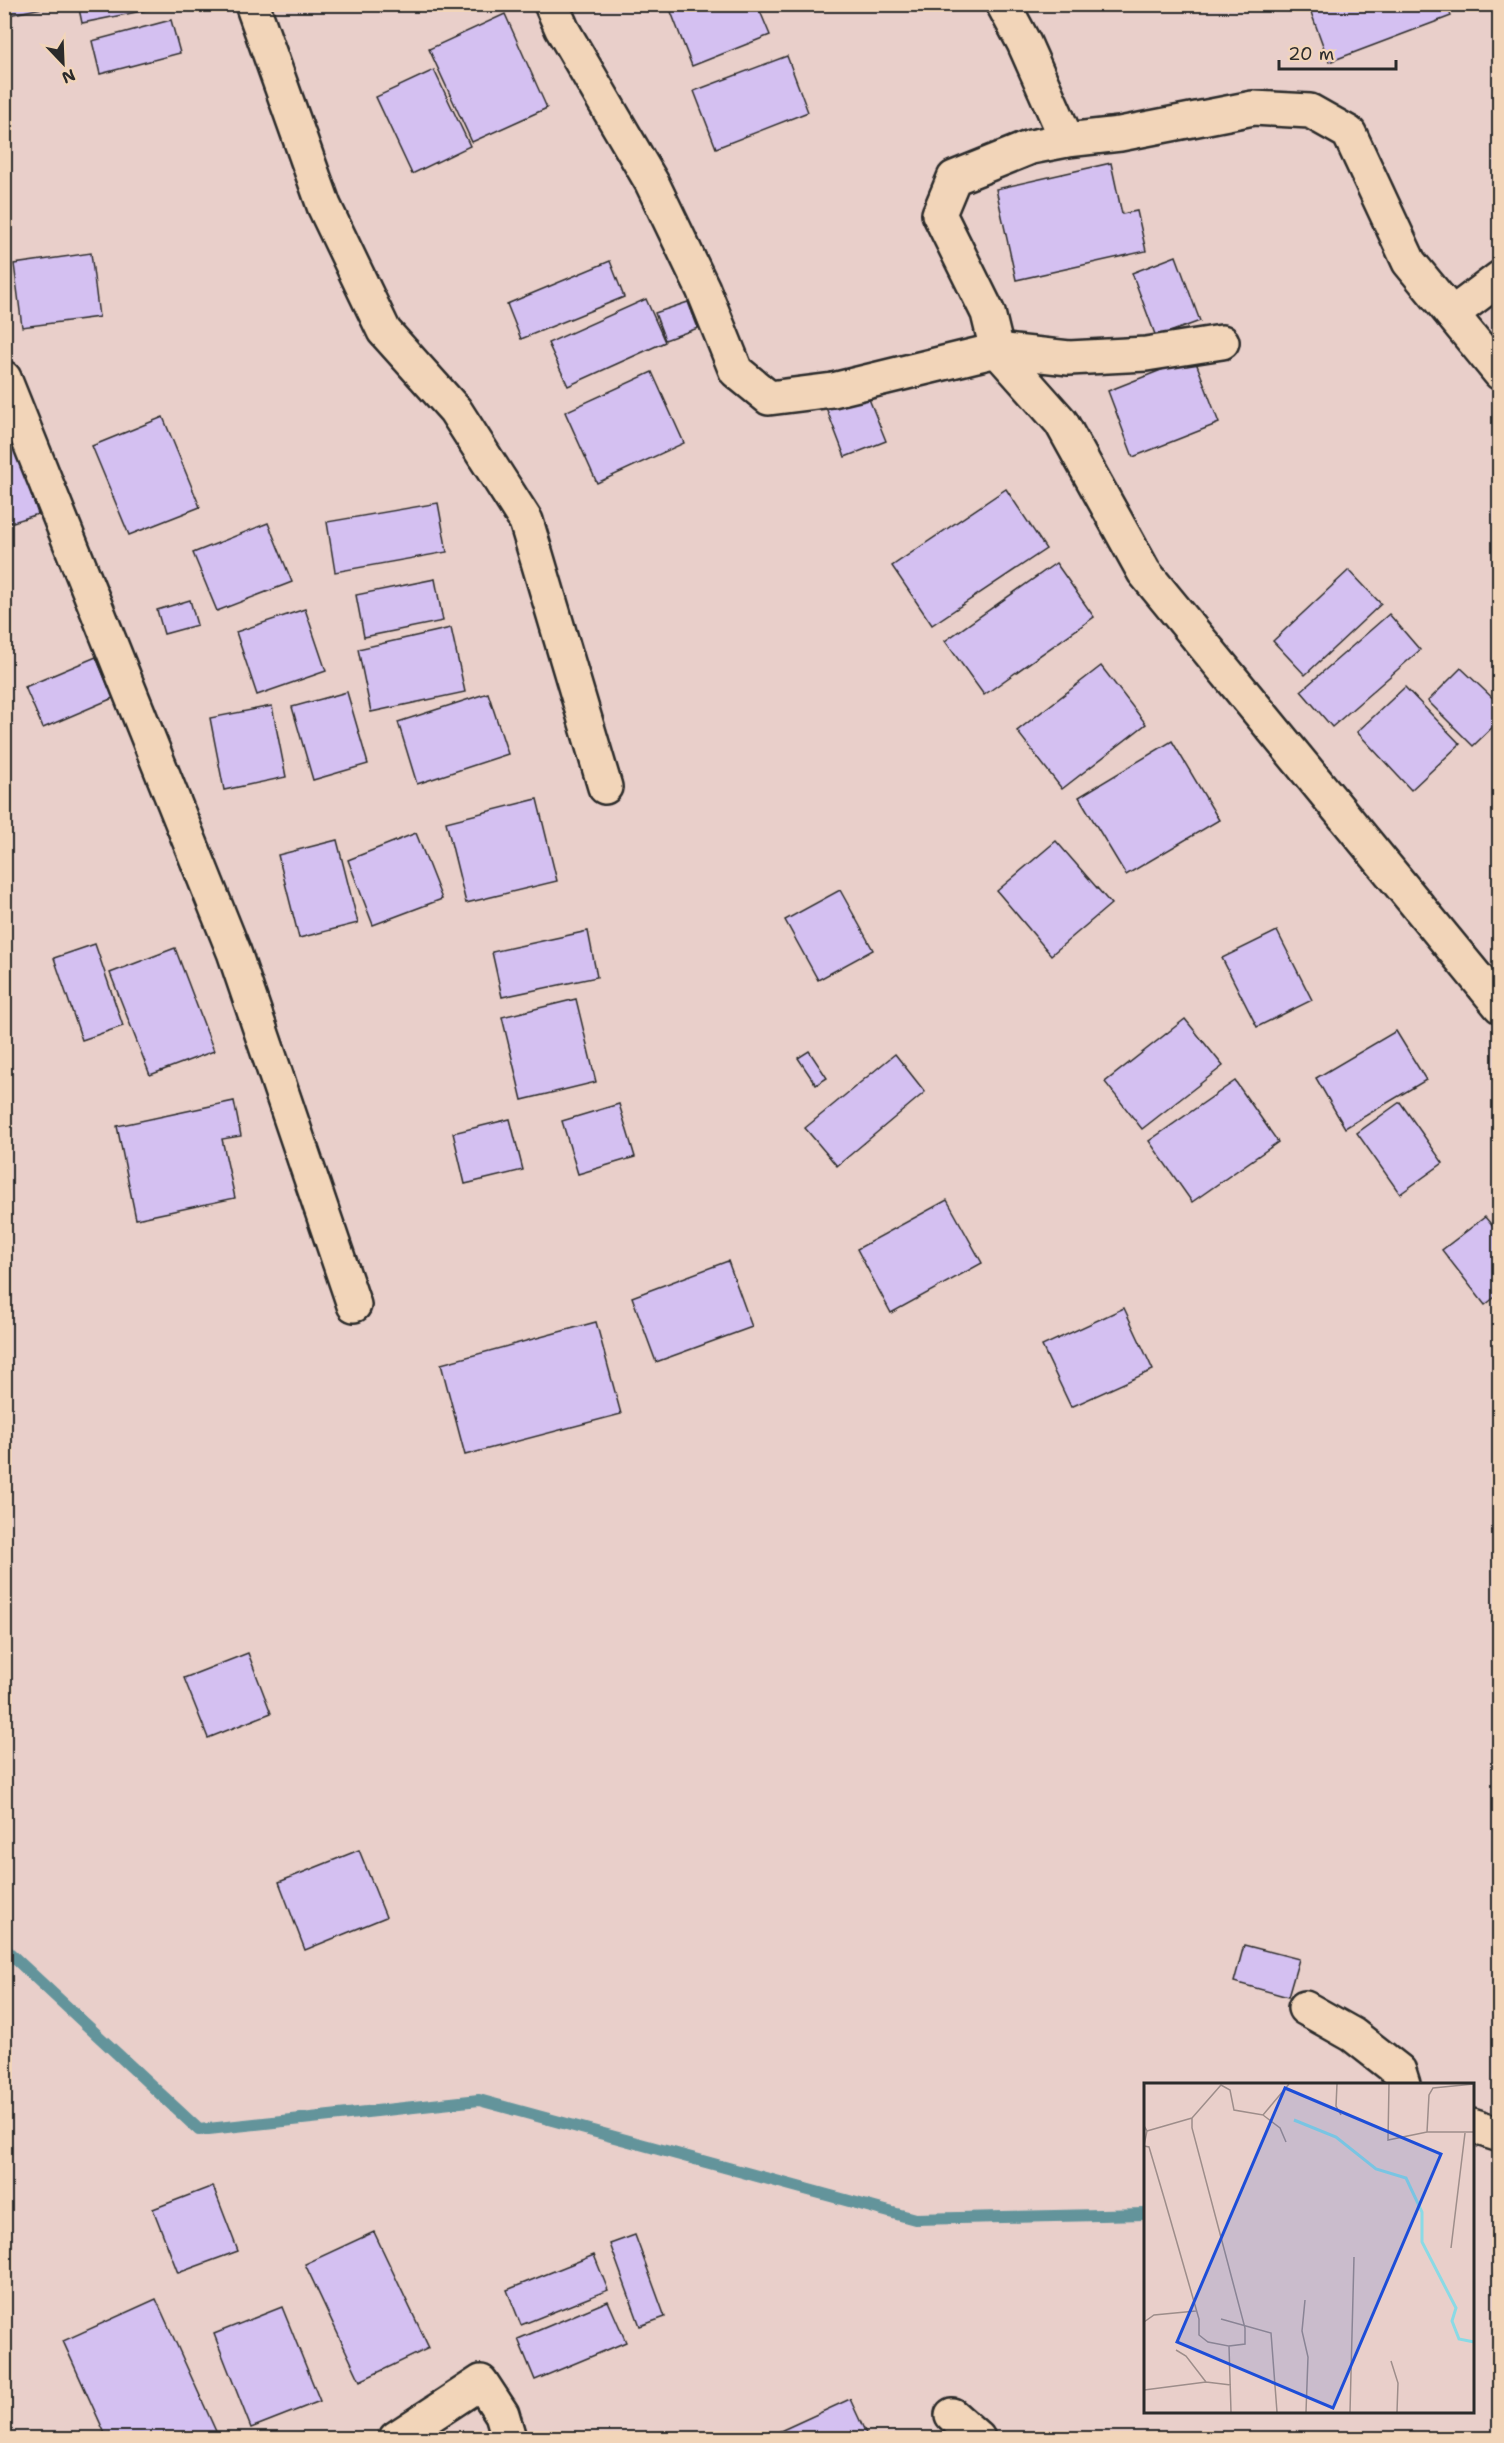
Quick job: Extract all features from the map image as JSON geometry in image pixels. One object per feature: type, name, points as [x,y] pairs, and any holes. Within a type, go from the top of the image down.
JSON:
[{"type":"street","points":[[252,4],[324,206],[384,331],[455,410],[526,521],[605,787]]},
{"type":"street","points":[[551,4],[562,29],[652,183],[703,289],[736,371],[769,398],[832,390],[998,350],[1069,358],[1146,354],[1222,342]]},
{"type":"street","points":[[1003,4],[1024,43],[1067,140]]},
{"type":"street","points":[[1500,373],[1409,262],[1349,133],[1310,111],[1252,108],[1120,134],[1031,147],[954,178],[939,214],[988,313],[998,350],[1061,422],[1144,572],[1500,1006]]},
{"type":"street","points":[[1452,314],[1500,278]]},
{"type":"street","points":[[4,378],[234,951],[354,1305]]},
{"type":"street","points":[[1305,2008],[1353,2035],[1399,2071],[1402,2083]]},
{"type":"street","points":[[1474,2126],[1500,2135]]},
{"type":"street","points":[[396,2439],[481,2382],[502,2414],[509,2439]]},
{"type":"street","points":[[952,2415],[978,2439]]},
{"type":"building","points":[[4,4],[41,4],[42,8],[4,16]]},
{"type":"building","points":[[78,4],[156,4],[157,8],[82,23]]},
{"type":"building","points":[[668,4],[757,4],[770,35],[692,66]]},
{"type":"building","points":[[1308,4],[1447,4],[1451,16],[1329,62]]},
{"type":"building","points":[[505,14],[547,108],[472,142],[429,49]]},
{"type":"building","points":[[171,20],[180,53],[100,74],[92,41]]},
{"type":"building","points":[[787,56],[808,112],[716,148],[694,91]]},
{"type":"building","points":[[434,70],[470,146],[412,174],[376,97]]},
{"type":"building","points":[[1111,163],[1122,214],[1137,211],[1146,251],[1016,280],[996,189]]},
{"type":"building","points":[[91,253],[99,317],[22,327],[14,264]]},
{"type":"building","points":[[1176,256],[1200,321],[1156,337],[1132,273]]},
{"type":"building","points":[[610,261],[624,297],[521,339],[507,304]]},
{"type":"building","points":[[646,299],[665,342],[568,386],[548,343]]},
{"type":"building","points":[[688,302],[698,328],[665,340],[655,313]]},
{"type":"building","points":[[1194,357],[1219,423],[1133,457],[1108,391]]},
{"type":"building","points":[[652,372],[684,443],[597,483],[565,412]]},
{"type":"building","points":[[865,389],[886,441],[845,457],[825,405]]},
{"type":"building","points":[[163,417],[200,507],[129,535],[92,446]]},
{"type":"building","points":[[11,435],[38,514],[4,525],[4,437]]},
{"type":"building","points":[[1006,489],[1046,549],[932,625],[892,566]]},
{"type":"building","points":[[438,503],[447,552],[335,572],[327,522]]},
{"type":"building","points":[[268,523],[292,582],[217,611],[193,553]]},
{"type":"building","points":[[1056,563],[1094,617],[984,695],[945,641]]},
{"type":"building","points":[[1349,570],[1381,604],[1305,675],[1273,641]]},
{"type":"building","points":[[435,579],[443,621],[364,637],[356,595]]},
{"type":"building","points":[[190,600],[197,625],[164,634],[157,610]]},
{"type":"building","points":[[305,609],[326,671],[257,695],[236,632]]},
{"type":"building","points":[[1389,614],[1420,650],[1332,727],[1301,691]]},
{"type":"building","points":[[451,628],[465,692],[371,712],[358,649]]},
{"type":"building","points":[[96,657],[113,698],[43,728],[25,687]]},
{"type":"building","points":[[1101,666],[1146,724],[1062,789],[1017,731]]},
{"type":"building","points":[[1461,668],[1500,705],[1500,720],[1473,746],[1428,701]]},
{"type":"building","points":[[1405,687],[1460,744],[1411,790],[1357,732]]},
{"type":"building","points":[[347,692],[368,764],[313,780],[292,707]]},
{"type":"building","points":[[488,693],[508,754],[417,784],[398,722]]},
{"type":"building","points":[[272,706],[286,777],[224,790],[210,718]]},
{"type":"building","points":[[1172,741],[1219,820],[1126,875],[1079,797]]},
{"type":"building","points":[[537,799],[557,881],[466,903],[446,822]]},
{"type":"building","points":[[416,833],[442,899],[373,925],[348,860]]},
{"type":"building","points":[[337,840],[358,923],[299,938],[278,855]]},
{"type":"building","points":[[1056,841],[1111,904],[1051,955],[997,891]]},
{"type":"building","points":[[840,890],[873,950],[818,980],[785,920]]},
{"type":"building","points":[[588,931],[597,977],[502,997],[492,952]]},
{"type":"building","points":[[1277,931],[1312,1000],[1257,1027],[1222,958]]},
{"type":"building","points":[[95,944],[123,1026],[82,1040],[54,958]]},
{"type":"building","points":[[175,948],[214,1051],[150,1075],[110,973]]},
{"type":"building","points":[[576,999],[596,1082],[522,1100],[502,1017]]},
{"type":"building","points":[[1185,1019],[1223,1066],[1142,1129],[1105,1082]]},
{"type":"building","points":[[1396,1031],[1426,1080],[1345,1128],[1316,1078]]},
{"type":"building","points":[[809,1051],[827,1078],[816,1085],[798,1058]]},
{"type":"building","points":[[895,1054],[925,1092],[837,1166],[805,1128]]},
{"type":"building","points":[[1235,1081],[1278,1142],[1192,1202],[1149,1141]]},
{"type":"building","points":[[234,1101],[241,1136],[222,1139],[235,1198],[136,1219],[117,1126]]},
{"type":"building","points":[[1400,1102],[1443,1163],[1400,1194],[1357,1133]]},
{"type":"building","points":[[619,1104],[635,1157],[578,1174],[562,1121]]},
{"type":"building","points":[[510,1119],[523,1170],[465,1184],[453,1133]]},
{"type":"building","points":[[947,1200],[982,1263],[891,1313],[857,1249]]},
{"type":"building","points":[[1485,1217],[1500,1235],[1500,1293],[1485,1305],[1442,1250]]},
{"type":"building","points":[[728,1261],[752,1327],[656,1362],[632,1297]]},
{"type":"building","points":[[1124,1308],[1153,1370],[1071,1407],[1042,1346]]},
{"type":"building","points":[[596,1322],[621,1414],[465,1455],[441,1364]]},
{"type":"building","points":[[248,1653],[271,1713],[208,1738],[184,1678]]},
{"type":"building","points":[[359,1850],[386,1917],[305,1950],[279,1882]]},
{"type":"building","points":[[1244,1945],[1299,1959],[1288,1997],[1234,1982]]},
{"type":"building","points":[[213,2186],[238,2251],[178,2273],[153,2209]]},
{"type":"building","points":[[374,2232],[429,2348],[360,2381],[305,2264]]},
{"type":"building","points":[[635,2235],[665,2317],[640,2326],[610,2244]]},
{"type":"building","points":[[594,2255],[608,2290],[521,2325],[507,2290]]},
{"type":"building","points":[[156,2299],[219,2438],[107,2438],[63,2341]]},
{"type":"building","points":[[608,2301],[626,2342],[535,2380],[518,2339]]},
{"type":"building","points":[[282,2307],[320,2401],[251,2428],[214,2334]]},
{"type":"building","points":[[850,2399],[868,2438],[765,2438]]},
{"type":"waterway","points":[[4,1948],[199,2130],[479,2100],[915,2219],[1144,2214]]}]
